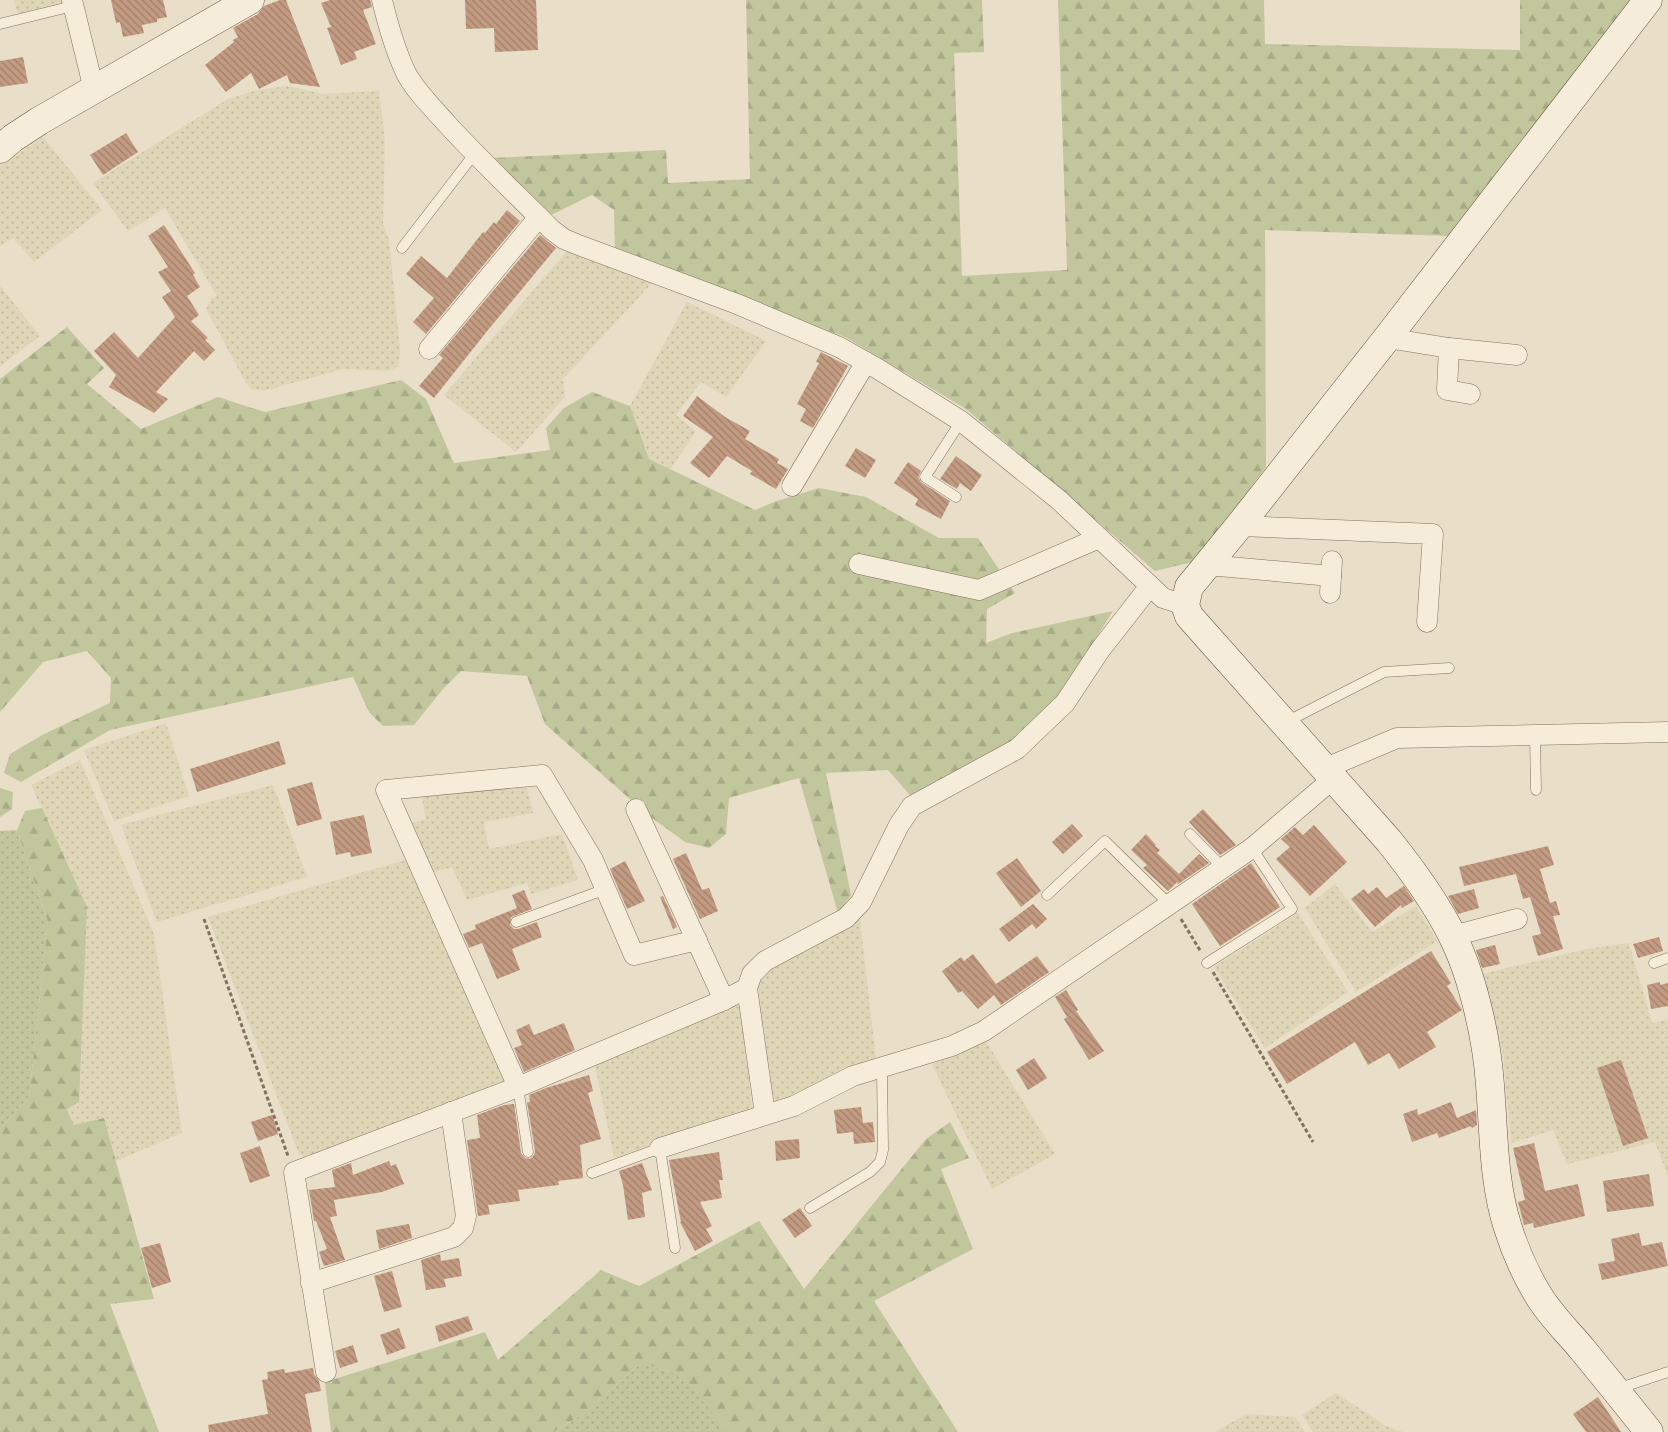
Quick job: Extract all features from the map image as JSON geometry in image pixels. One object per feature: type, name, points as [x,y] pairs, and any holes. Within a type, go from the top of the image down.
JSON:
[{"type":"street","points":[[0,150],[13,138],[39,121],[250,0]]},
{"type":"street","points":[[382,0],[388,24],[407,74],[436,111],[475,153],[539,217],[564,239],[746,308],[839,347],[866,362],[961,421],[1059,500],[1163,598],[1184,605]]},
{"type":"street","points":[[1648,0],[1387,338],[1189,587],[1184,605],[1188,616],[1285,722],[1389,841],[1413,871],[1453,936],[1466,968],[1479,1016],[1490,1083],[1494,1152],[1500,1197],[1508,1227],[1523,1266],[1537,1294],[1649,1432]]},
{"type":"street","points":[[72,3],[94,90]]},
{"type":"street","points":[[429,349],[539,217]]},
{"type":"street","points":[[1387,338],[1449,348],[1517,355]]},
{"type":"street","points":[[1449,348],[1447,390],[1470,394]]},
{"type":"street","points":[[792,486],[866,362]]},
{"type":"street","points":[[1239,526],[1433,534],[1427,622]]},
{"type":"street","points":[[859,564],[979,590],[1099,538]]},
{"type":"street","points":[[1207,565],[1331,576]]},
{"type":"street","points":[[765,1114],[747,988],[752,974],[765,961],[846,918],[861,902],[899,825],[912,806],[1017,749],[1065,703],[1100,650],[1150,586]]},
{"type":"street","points":[[660,1148],[794,1106],[853,1076],[952,1046],[984,1031],[1252,848],[1330,774],[1397,738],[1668,732]]},
{"type":"street","points":[[518,1087],[386,790],[542,776],[593,860],[634,955],[696,940]]},
{"type":"street","points":[[636,809],[724,1000]]},
{"type":"street","points":[[1453,936],[1517,919]]},
{"type":"street","points":[[326,1372],[294,1172],[518,1087],[724,1000],[747,988]]},
{"type":"street","points":[[311,1282],[454,1237],[463,1228],[466,1216],[451,1112]]},
{"type":"lane","points":[[0,24],[72,3]]},
{"type":"lane","points":[[402,248],[475,153]]},
{"type":"lane","points":[[956,497],[925,477],[961,421]]},
{"type":"lane","points":[[1285,722],[1384,672],[1449,668]]},
{"type":"lane","points":[[1535,735],[1536,790]]},
{"type":"lane","points":[[1190,834],[1223,868]]},
{"type":"lane","points":[[1047,895],[1105,841],[1164,899],[1172,903]]},
{"type":"lane","points":[[1207,963],[1292,909],[1252,848]]},
{"type":"lane","points":[[516,922],[606,889]]},
{"type":"lane","points":[[1654,963],[1668,958]]},
{"type":"lane","points":[[810,1208],[870,1172],[880,1162],[883,1150],[882,1068]]},
{"type":"lane","points":[[518,1087],[528,1152]]},
{"type":"lane","points":[[592,1173],[660,1148],[675,1248]]},
{"type":"lane","points":[[1616,1389],[1668,1372]]},
{"type":"path","points":[[1172,903],[1313,1142]]},
{"type":"path","points":[[204,919],[294,1172]]},
{"type":"shaded area","points":[[14,0],[63,0],[64,2],[18,15]]},
{"type":"shaded area","points":[[287,86],[323,94],[379,91],[385,141],[383,224],[389,240],[400,350],[399,366],[389,371],[343,369],[264,391],[252,389],[246,383],[206,309],[211,299],[217,296],[165,208],[128,231],[93,183],[228,99],[253,91]]},
{"type":"shaded area","points":[[43,137],[102,210],[34,262],[13,238],[0,246],[0,166]]},
{"type":"shaded area","points":[[567,251],[652,283],[563,379],[565,397],[516,452],[444,395]]},
{"type":"shaded area","points":[[0,286],[40,336],[0,366]]},
{"type":"shaded area","points":[[687,302],[766,341],[726,397],[701,382],[676,415],[696,431],[671,469],[649,459],[630,406]]},
{"type":"shaded area","points":[[166,723],[189,796],[114,821],[84,750]]},
{"type":"shaded area","points":[[80,760],[154,934],[182,1133],[116,1161],[104,1118],[72,1125],[67,1109],[87,907],[31,785]]},
{"type":"shaded area","points":[[526,784],[533,813],[484,822],[489,849],[562,834],[578,880],[531,894],[527,883],[467,900],[452,867],[431,873],[408,824],[426,819],[421,794]]},
{"type":"shaded area","points":[[273,785],[307,877],[157,922],[121,825]]},
{"type":"shaded area","points":[[409,859],[508,1082],[309,1159],[299,1154],[208,917]]},
{"type":"shaded area","points":[[1335,884],[1372,932],[1416,906],[1437,941],[1356,992],[1305,908]]},
{"type":"shaded area","points":[[1298,913],[1348,992],[1265,1048],[1214,967]]},
{"type":"shaded area","points":[[860,920],[876,1060],[777,1102],[767,1094],[755,996],[757,983],[766,971]]},
{"type":"shaded area","points":[[1629,943],[1652,1023],[1668,1019],[1668,1177],[1655,1142],[1567,1164],[1553,1130],[1511,1143],[1503,1054],[1482,974],[1587,949]]},
{"type":"shaded area","points":[[731,1003],[743,1006],[752,1109],[614,1158],[595,1065]]},
{"type":"shaded area","points":[[985,1040],[1055,1154],[992,1189],[932,1064]]},
{"type":"shaded area","points":[[1336,1393],[1386,1426],[1403,1432],[1313,1432],[1302,1415]]},
{"type":"shaded area","points":[[1246,1414],[1295,1417],[1305,1432],[1215,1432]]},
{"type":"green space","points":[[746,0],[982,0],[984,52],[954,53],[962,276],[1067,270],[1058,0],[1264,0],[1265,44],[1520,50],[1520,0],[1633,0],[1449,236],[1265,230],[1266,467],[1197,561],[1155,571],[966,409],[845,337],[615,251],[614,210],[592,195],[549,216],[492,158],[666,150],[668,183],[750,179]]},
{"type":"green space","points":[[67,327],[104,368],[87,384],[141,429],[218,397],[265,412],[401,380],[426,399],[454,463],[550,450],[546,428],[564,408],[592,392],[630,406],[649,459],[755,510],[819,488],[866,497],[939,538],[978,538],[1015,593],[987,609],[986,643],[1012,633],[1113,611],[1088,651],[1062,699],[1016,746],[916,802],[888,770],[826,773],[851,895],[838,913],[799,778],[729,798],[726,834],[709,848],[685,842],[648,815],[545,724],[527,676],[461,671],[443,689],[414,725],[383,726],[369,712],[353,677],[110,730],[21,782],[4,773],[10,754],[44,734],[110,703],[111,678],[87,651],[43,662],[0,712],[0,379]]},
{"type":"green space","points":[[0,788],[13,792],[12,809],[0,817]]},
{"type":"green space","points":[[42,808],[87,907],[79,1102],[67,1109],[73,1125],[104,1118],[154,1299],[110,1304],[159,1432],[0,1432],[0,1129],[29,1097],[48,922],[17,830],[25,811]]},
{"type":"green space","points":[[17,830],[48,922],[29,1097],[0,1129],[0,831]]},
{"type":"green space","points":[[950,1122],[969,1158],[941,1169],[973,1249],[874,1301],[958,1432],[727,1432],[682,1375],[641,1363],[583,1414],[553,1432],[331,1432],[325,1382],[485,1332],[498,1360],[601,1270],[639,1286],[759,1221],[804,1289],[926,1139]]},
{"type":"green space","points":[[641,1363],[682,1375],[729,1432],[553,1432],[583,1414]]},
{"type":"building","points":[[111,0],[163,0],[167,17],[157,19],[157,22],[142,25],[144,33],[123,37],[120,22],[116,23]]},
{"type":"building","points":[[280,0],[286,0],[320,87],[290,83],[287,75],[259,89],[251,73],[226,92],[205,65],[238,37],[233,28],[258,14],[264,6]]},
{"type":"building","points":[[330,0],[370,0],[372,7],[363,10],[376,44],[354,52],[357,59],[341,65],[327,28],[331,27],[321,3]]},
{"type":"building","points":[[465,0],[536,0],[538,50],[495,52],[494,28],[466,29]]},
{"type":"building","points":[[23,57],[28,83],[0,87],[0,61]]},
{"type":"building","points":[[126,133],[138,152],[103,175],[90,155]]},
{"type":"building","points":[[507,210],[520,221],[426,334],[413,322],[434,298],[406,274],[421,256],[447,278],[483,232],[485,233],[494,222],[496,224]]},
{"type":"building","points":[[164,225],[195,273],[193,275],[200,287],[187,296],[199,315],[191,321],[208,338],[205,340],[215,350],[204,361],[194,351],[156,392],[168,399],[154,413],[109,387],[116,375],[94,351],[114,332],[138,358],[175,317],[162,297],[171,291],[158,272],[168,267],[148,236]]},
{"type":"building","points":[[540,235],[556,248],[434,398],[419,386],[443,358],[439,355]]},
{"type":"building","points":[[821,352],[848,366],[813,428],[800,421],[806,409],[797,404],[819,363],[816,362]]},
{"type":"building","points":[[697,396],[725,417],[750,431],[745,439],[779,459],[777,463],[788,469],[776,489],[750,474],[752,471],[727,456],[709,478],[690,463],[713,437],[683,416]]},
{"type":"building","points":[[856,448],[876,460],[865,478],[845,466]]},
{"type":"building","points":[[956,456],[982,475],[971,491],[960,483],[957,489],[940,479]]},
{"type":"building","points":[[908,462],[921,471],[918,477],[921,482],[950,501],[941,519],[915,505],[918,499],[894,483]]},
{"type":"building","points":[[279,741],[286,764],[197,792],[190,769]]},
{"type":"building","points":[[312,782],[322,819],[297,826],[287,789]]},
{"type":"building","points":[[1203,809],[1236,845],[1220,855],[1189,822]]},
{"type":"building","points":[[364,815],[372,853],[351,857],[350,852],[336,855],[330,822]]},
{"type":"building","points":[[1072,824],[1083,836],[1063,854],[1052,842]]},
{"type":"building","points":[[1314,825],[1347,862],[1310,896],[1276,859],[1290,847],[1281,839],[1295,827],[1303,835]]},
{"type":"building","points":[[1146,834],[1160,850],[1157,853],[1179,874],[1199,854],[1209,863],[1178,884],[1177,882],[1168,891],[1143,868],[1147,865],[1131,850]]},
{"type":"building","points":[[1548,846],[1554,865],[1540,869],[1550,903],[1556,901],[1560,915],[1553,916],[1563,949],[1538,956],[1532,936],[1541,934],[1530,897],[1523,899],[1516,874],[1464,886],[1459,867]]},
{"type":"building","points":[[686,853],[702,890],[709,888],[718,911],[700,919],[673,859]]},
{"type":"building","points":[[1017,858],[1041,891],[1021,907],[996,873]]},
{"type":"building","points":[[625,861],[645,901],[627,909],[610,869]]},
{"type":"building","points":[[1251,863],[1280,907],[1220,946],[1192,904]]},
{"type":"building","points":[[1404,886],[1414,901],[1402,908],[1401,905],[1375,927],[1351,899],[1364,889],[1368,894],[1377,887],[1386,898]]},
{"type":"building","points":[[1474,889],[1479,908],[1458,914],[1448,896]]},
{"type":"building","points":[[524,890],[532,909],[511,917],[510,925],[514,929],[518,929],[537,922],[542,937],[512,949],[520,970],[497,979],[482,943],[469,948],[463,934],[476,929],[475,925],[517,908],[512,895]]},
{"type":"building","points":[[663,896],[677,927],[673,929],[660,897]]},
{"type":"building","points":[[1033,904],[1047,919],[1036,929],[1032,924],[1009,942],[999,929]]},
{"type":"building","points":[[1659,937],[1663,951],[1638,958],[1633,944]]},
{"type":"building","points":[[1495,945],[1500,964],[1482,968],[1476,950]]},
{"type":"building","points":[[1431,951],[1451,983],[1447,986],[1462,1010],[1427,1032],[1436,1047],[1399,1069],[1389,1053],[1368,1065],[1355,1042],[1287,1084],[1267,1052]]},
{"type":"building","points":[[973,954],[996,984],[1037,956],[1049,972],[1001,1005],[994,995],[978,1009],[962,991],[958,993],[942,971],[961,957],[964,961]]},
{"type":"building","points":[[1660,982],[1660,985],[1668,983],[1668,1006],[1651,1009],[1647,985]]},
{"type":"building","points":[[1066,990],[1078,1010],[1067,1017],[1055,997]]},
{"type":"building","points":[[1076,1011],[1104,1051],[1089,1060],[1064,1019]]},
{"type":"building","points":[[564,1023],[575,1050],[524,1072],[514,1048],[522,1045],[516,1030],[529,1024],[534,1035]]},
{"type":"building","points":[[1034,1058],[1047,1078],[1028,1090],[1016,1070]]},
{"type":"building","points":[[1621,1060],[1648,1138],[1623,1146],[1597,1068]]},
{"type":"building","points":[[589,1075],[593,1091],[588,1093],[601,1139],[580,1145],[583,1178],[558,1181],[559,1185],[518,1190],[520,1201],[488,1205],[490,1214],[478,1216],[467,1140],[480,1138],[477,1115],[504,1105],[514,1104],[521,1153],[525,1158],[530,1159],[535,1151],[527,1102],[530,1102],[529,1095]]},
{"type":"building","points":[[1451,1102],[1457,1118],[1476,1110],[1477,1125],[1439,1138],[1437,1133],[1412,1142],[1403,1114],[1417,1109],[1418,1115]]},
{"type":"building","points":[[861,1107],[863,1123],[873,1122],[875,1142],[854,1144],[853,1132],[837,1134],[834,1110]]},
{"type":"building","points":[[272,1115],[278,1134],[258,1141],[251,1122]]},
{"type":"building","points":[[799,1139],[800,1158],[776,1161],[775,1141]]},
{"type":"building","points":[[1534,1143],[1545,1191],[1578,1184],[1585,1216],[1534,1228],[1533,1223],[1524,1225],[1518,1202],[1525,1200],[1513,1148]]},
{"type":"building","points":[[260,1146],[270,1176],[250,1183],[240,1153]]},
{"type":"building","points":[[719,1152],[723,1180],[719,1180],[722,1198],[700,1202],[712,1226],[706,1229],[713,1241],[695,1251],[680,1222],[669,1160]]},
{"type":"building","points":[[389,1161],[391,1166],[396,1164],[404,1184],[382,1192],[334,1200],[337,1216],[330,1217],[345,1260],[324,1266],[319,1252],[327,1249],[316,1221],[314,1221],[309,1190],[335,1187],[332,1170],[351,1163],[353,1175]]},
{"type":"building","points":[[642,1163],[652,1190],[642,1193],[645,1217],[628,1220],[619,1171]]},
{"type":"building","points":[[1649,1174],[1654,1206],[1607,1212],[1603,1181]]},
{"type":"building","points":[[800,1208],[812,1226],[795,1238],[782,1220]]},
{"type":"building","points":[[409,1224],[412,1238],[379,1249],[376,1230]]},
{"type":"building","points":[[1639,1233],[1642,1246],[1662,1242],[1668,1266],[1602,1280],[1598,1264],[1615,1261],[1611,1239]]},
{"type":"building","points":[[160,1243],[171,1282],[152,1288],[141,1248]]},
{"type":"building","points":[[440,1254],[441,1261],[459,1258],[462,1276],[444,1279],[446,1287],[426,1290],[421,1260]]},
{"type":"building","points":[[392,1271],[402,1307],[384,1312],[374,1276]]},
{"type":"building","points":[[468,1316],[473,1330],[439,1342],[435,1326]]},
{"type":"building","points":[[399,1328],[406,1348],[387,1355],[380,1335]]},
{"type":"building","points":[[353,1345],[358,1362],[340,1368],[335,1351]]},
{"type":"building","points":[[313,1368],[321,1391],[305,1394],[312,1432],[209,1432],[208,1425],[268,1414],[262,1380],[268,1379],[267,1372],[284,1369],[285,1373]]},
{"type":"building","points":[[1598,1397],[1621,1432],[1586,1432],[1573,1414]]}]
